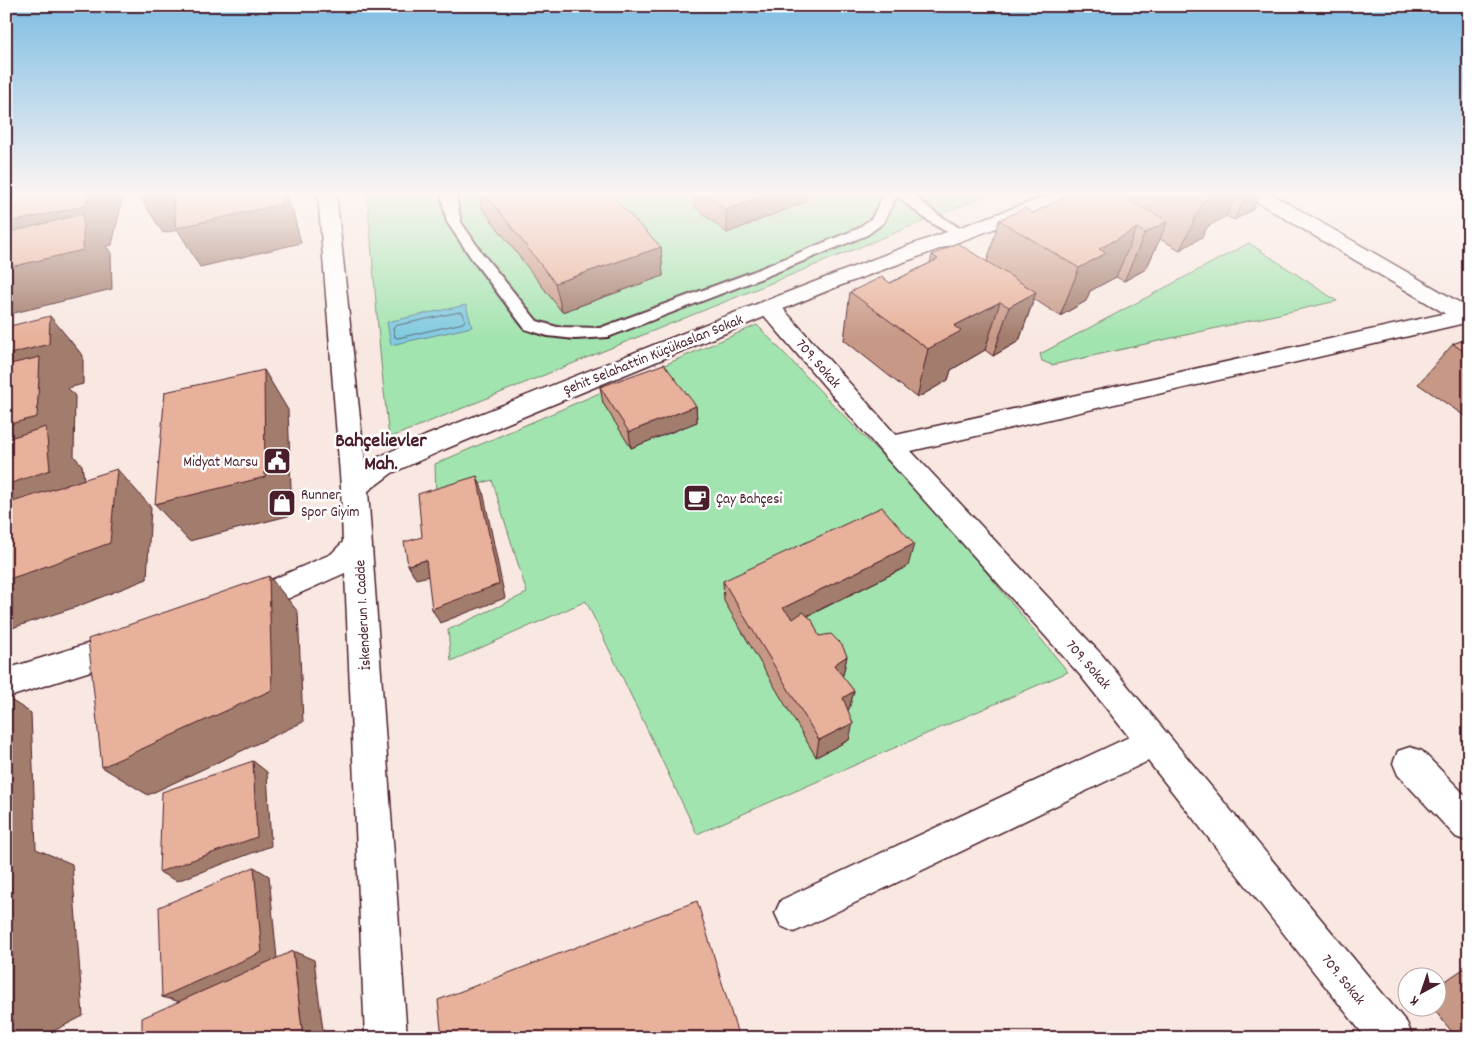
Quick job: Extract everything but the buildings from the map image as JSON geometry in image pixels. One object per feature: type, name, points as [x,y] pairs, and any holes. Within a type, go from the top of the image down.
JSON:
[{"type":"street","name":"İskenderun 1. Cadde","points":[[331,242],[354,487],[386,1038]]},
{"type":"street","name":"Şehit Selahattin Küçükaslan Sokak","points":[[354,487],[384,466],[434,443],[769,306],[934,242]]},
{"type":"street","points":[[1339,242],[1467,317]]},
{"type":"street","name":"709. Sokak","points":[[769,306],[891,446],[1091,665],[1392,1038]]},
{"type":"street","points":[[891,446],[1467,317]]},
{"type":"street","points":[[220,615],[341,562],[358,546]]},
{"type":"street","points":[[6,684],[155,637]]},
{"type":"street","points":[[794,913],[1153,742]]},
{"type":"street","points":[[1410,763],[1469,824]]},
{"type":"lane","points":[[467,242],[531,325],[543,331],[578,334],[602,333],[837,242]]},
{"type":"green space","points":[[371,242],[873,242],[389,438]]},
{"type":"green space","points":[[1249,243],[1337,301],[1052,365],[1042,361],[1040,354]]},
{"type":"green space","points":[[757,325],[942,518],[1068,672],[697,834],[586,601],[451,661],[448,630],[527,593],[492,480],[436,497],[435,464]]},
{"type":"water","points":[[466,305],[472,327],[391,345],[387,322]]},
{"type":"place","name":"Midyat Marsu","points":[[277,461]]},
{"type":"place","name":"Çay Bahçesi","points":[[697,498]]},
{"type":"place","name":"Runner Spor Giyim","points":[[282,503]]},
{"type":"district","name":"Bahçelievler Mah.","points":[[381,450]]}]
